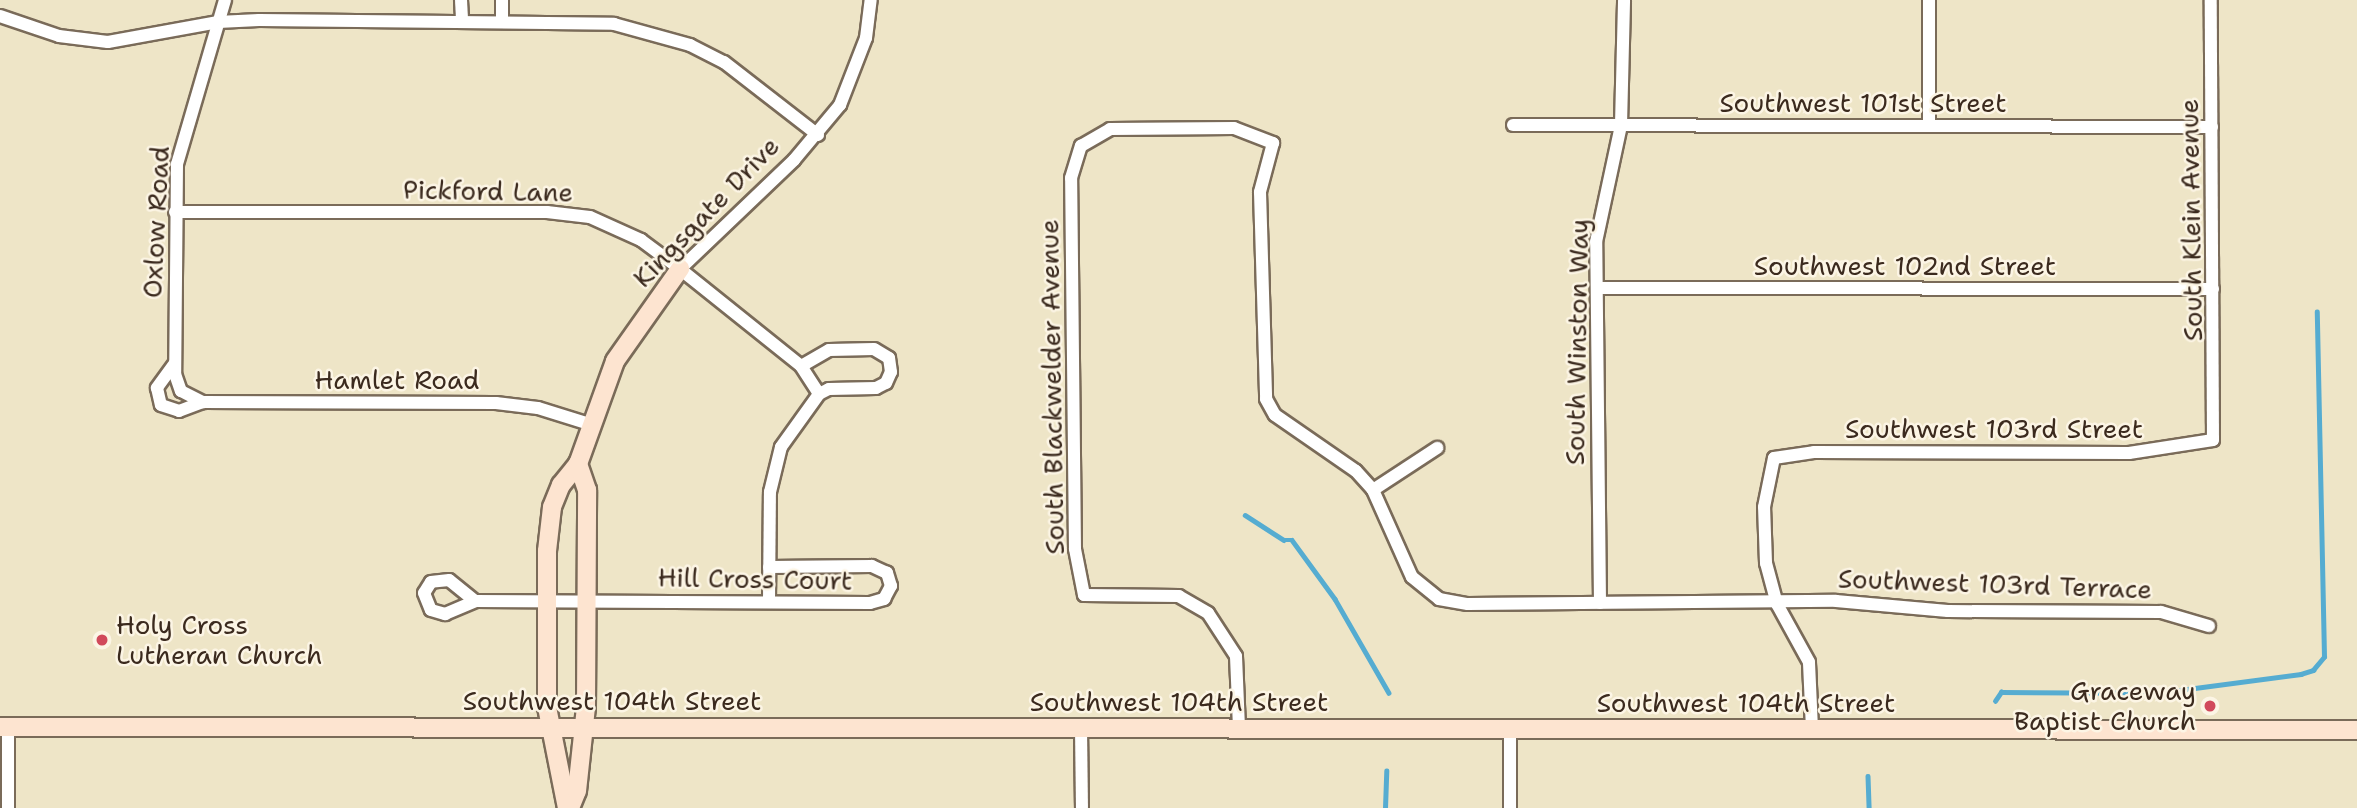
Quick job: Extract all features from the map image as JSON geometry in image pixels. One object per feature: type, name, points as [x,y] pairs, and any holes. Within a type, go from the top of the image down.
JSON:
[{"type":"main road","name":"Kingsgate Drive","points":[[569,808],[550,727],[547,601],[552,507],[561,485],[578,464],[589,424],[625,343],[680,268]]},
{"type":"main road","name":"Kingsgate Drive","points":[[569,808],[584,727],[587,489],[578,464]]},
{"type":"main road","name":"Southwest 104th Street","points":[[4,727],[2357,730]]},
{"type":"street","name":"Oxlow Road","points":[[203,402],[192,400],[178,387],[175,363],[175,212],[182,138],[225,0]]},
{"type":"street","points":[[461,0],[462,19]]},
{"type":"street","points":[[502,0],[502,19]]},
{"type":"street","name":"Kingsgate Drive","points":[[680,268],[818,135],[850,84],[866,38],[871,0]]},
{"type":"street","name":"South Winston Way","points":[[1600,603],[1597,226],[1620,125],[1624,0]]},
{"type":"street","points":[[1929,0],[1929,126]]},
{"type":"street","name":"South Klein Avenue","points":[[2211,0],[2213,440]]},
{"type":"street","points":[[0,16],[91,42],[124,41],[218,22],[502,19],[614,24],[690,45],[756,83],[818,135]]},
{"type":"street","name":"Southwest 101st Street","points":[[1513,125],[2212,127]]},
{"type":"street","name":"South Blackwelder Avenue","points":[[1239,728],[1236,656],[1208,613],[1179,596],[1084,595],[1074,549],[1070,197],[1073,166],[1087,139],[1119,128],[1234,128],[1273,143],[1260,192],[1264,390],[1275,415],[1343,460],[1373,490]]},
{"type":"street","name":"Pickford Lane","points":[[175,212],[563,212],[624,230],[680,268],[801,366],[819,394]]},
{"type":"street","name":"Southwest 102nd Street","points":[[1597,288],[2213,289]]},
{"type":"street","points":[[769,600],[770,492],[776,459],[819,394],[882,385],[891,372],[889,358],[874,349],[829,350],[801,366]]},
{"type":"street","name":"Hamlet Road","points":[[175,363],[158,388],[160,405],[179,411],[203,402],[496,402],[538,408],[589,424]]},
{"type":"street","name":"Southwest 103rd Street","points":[[1777,604],[1763,542],[1766,490],[1774,458],[1814,452],[2129,453],[2213,440]]},
{"type":"street","points":[[1437,448],[1373,490],[1406,567],[1430,594],[1468,604],[1777,604],[1809,662],[1812,729]]},
{"type":"street","name":"Hill Cross Court","points":[[475,601],[878,602],[891,586],[884,570],[872,566],[769,567]]},
{"type":"street","name":"Southwest 103rd Terrace","points":[[1777,604],[1845,602],[1948,611],[2161,612],[2209,626]]},
{"type":"street","points":[[4,727],[8,808]]},
{"type":"street","points":[[1081,728],[1082,808]]},
{"type":"street","points":[[1510,729],[1510,808]]},
{"type":"waterway","points":[[1995,701],[2001,692],[2157,693],[2301,674],[2313,670],[2324,657],[2317,312]]},
{"type":"waterway","points":[[1245,515],[1284,540],[1292,540],[1335,599],[1389,693]]},
{"type":"waterway","points":[[1385,808],[1386,771]]},
{"type":"waterway","points":[[1868,776],[1869,808]]},
{"type":"place","name":"Holy Cross Lutheran Church","points":[[102,640]]},
{"type":"place","name":"Graceway Baptist Church","points":[[2210,706]]}]
